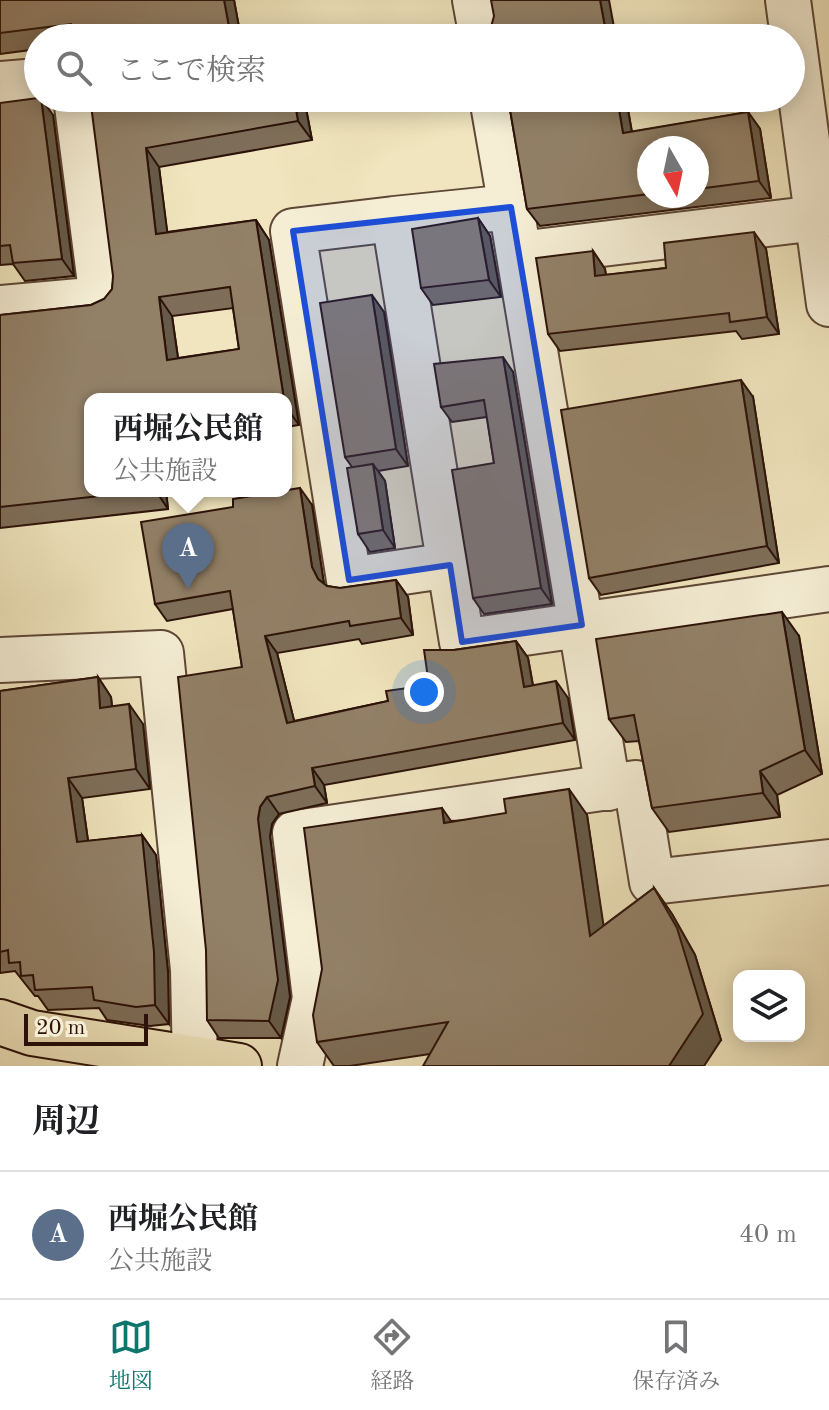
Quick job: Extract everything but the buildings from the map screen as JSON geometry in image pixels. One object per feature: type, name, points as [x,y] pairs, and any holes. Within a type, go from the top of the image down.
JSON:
[{"type":"main road","points":[[0,1022],[32,1033],[196,1062],[239,1066]]},
{"type":"street","points":[[475,0],[479,24]]},
{"type":"street","points":[[788,0],[791,24]]},
{"type":"street","points":[[0,84],[24,82]]},
{"type":"street","points":[[0,308],[102,299],[78,112]]},
{"type":"street","points":[[494,112],[608,788]]},
{"type":"street","points":[[803,112],[829,304]]},
{"type":"street","points":[[450,565],[349,580],[293,231],[511,207]]},
{"type":"street","points":[[519,254],[817,218]]},
{"type":"street","points":[[394,219],[462,642],[829,589]]},
{"type":"street","points":[[0,660],[161,653],[193,970],[196,1062]]},
{"type":"street","points":[[300,1066],[315,998],[295,833],[636,783],[652,882],[829,862]]},
{"type":"highlighted area","points":[[511,207],[582,625],[462,642],[450,565],[349,580],[293,231]]},
{"type":"place","name":"西堀公民館","points":[[188,589]]}]
